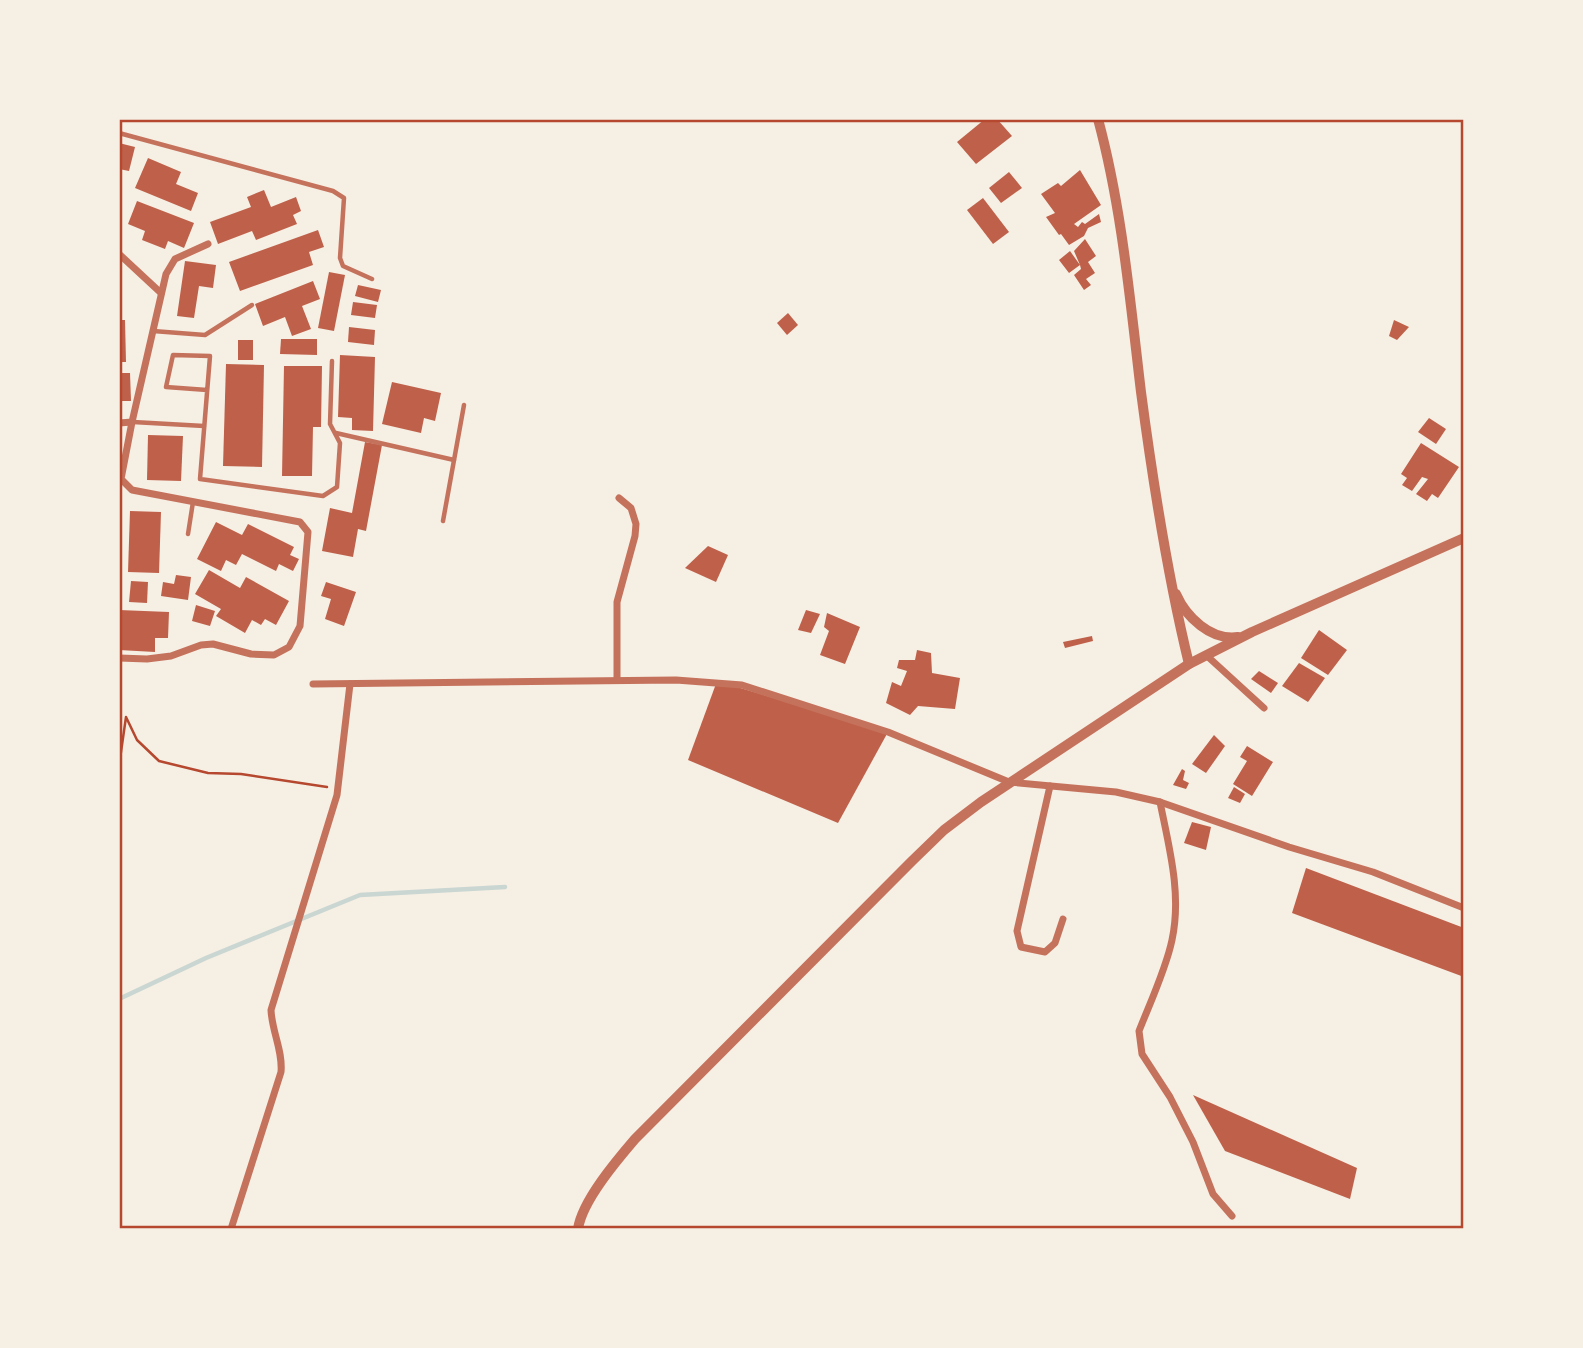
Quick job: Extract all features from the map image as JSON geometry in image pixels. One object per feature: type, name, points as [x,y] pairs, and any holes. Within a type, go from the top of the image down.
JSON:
[{"type":"street","points":[[1098,119],[1116,193],[1169,580],[1189,664]]},
{"type":"street","points":[[119,658],[148,659],[171,656],[201,645],[214,644],[251,654],[274,655],[289,647],[300,626],[308,532],[300,522],[132,490],[121,479],[166,274],[175,259],[208,244]]},
{"type":"street","points":[[119,254],[161,293]]},
{"type":"street","points":[[119,423],[132,422]]},
{"type":"street","points":[[617,680],[617,602],[636,524],[631,508],[619,498]]},
{"type":"street","points":[[578,1229],[591,1199],[611,1167],[635,1139],[936,838],[1009,782],[1189,664],[1244,636],[1464,538]]},
{"type":"street","points":[[1169,580],[1180,603],[1211,634],[1228,639],[1244,636]]},
{"type":"street","points":[[1206,655],[1264,708]]},
{"type":"street","points":[[313,684],[617,680],[717,681],[743,685],[888,732],[1009,782],[1116,792],[1160,802],[1289,847],[1373,872],[1464,908]]},
{"type":"street","points":[[231,1229],[281,1072],[282,1059],[272,1025],[271,1010],[338,789],[350,684]]},
{"type":"street","points":[[1049,786],[1017,931],[1021,947],[1045,952],[1055,943],[1062,919]]},
{"type":"street","points":[[1160,802],[1174,869],[1176,905],[1172,941],[1139,1031],[1139,1042],[1142,1055],[1170,1097],[1194,1142],[1213,1194],[1232,1216]]},
{"type":"lane","points":[[119,133],[333,191],[344,198],[340,258],[343,266],[372,279]]},
{"type":"lane","points":[[152,331],[205,335],[252,305]]},
{"type":"lane","points":[[207,390],[166,387],[173,355],[210,356],[200,479],[323,496],[337,487],[340,443],[330,424],[332,361]]},
{"type":"lane","points":[[443,521],[464,405]]},
{"type":"lane","points":[[132,422],[204,426]]},
{"type":"lane","points":[[335,433],[454,460]]},
{"type":"lane","points":[[188,534],[193,502]]},
{"type":"path","points":[[119,766],[126,717],[137,740],[159,761],[208,773],[241,774],[338,789]]},
{"type":"building","points":[[985,119],[997,119],[1012,136],[976,164],[957,142]]},
{"type":"building","points":[[119,143],[135,147],[129,171],[119,169]]},
{"type":"building","points":[[148,158],[181,172],[176,184],[198,193],[191,211],[135,188]]},
{"type":"building","points":[[1080,170],[1101,205],[1074,224],[1078,227],[1082,222],[1085,224],[1099,214],[1101,222],[1088,228],[1084,236],[1069,245],[1046,217],[1055,213],[1041,194],[1058,183],[1061,186]]},
{"type":"building","points":[[1009,172],[1022,188],[1001,203],[989,188]]},
{"type":"building","points":[[264,190],[271,207],[296,197],[301,211],[293,215],[297,224],[256,240],[252,231],[218,244],[210,222],[251,207],[247,197]]},
{"type":"building","points":[[983,198],[1009,232],[993,244],[967,210]]},
{"type":"building","points":[[137,201],[194,223],[184,248],[168,241],[165,249],[142,240],[145,231],[128,224]]},
{"type":"building","points":[[318,230],[324,247],[309,252],[313,265],[240,291],[229,262]]},
{"type":"building","points":[[1085,239],[1096,256],[1088,262],[1095,273],[1086,279],[1091,285],[1084,290],[1074,275],[1081,269],[1074,251]]},
{"type":"building","points":[[1070,251],[1080,265],[1069,273],[1059,260]]},
{"type":"building","points":[[185,261],[216,265],[213,288],[199,286],[194,318],[177,316]]},
{"type":"building","points":[[329,272],[345,275],[334,331],[318,328]]},
{"type":"building","points":[[313,281],[320,299],[302,306],[311,329],[292,336],[285,317],[263,326],[255,304]]},
{"type":"building","points":[[358,285],[381,290],[378,302],[355,296]]},
{"type":"building","points":[[353,302],[377,305],[375,318],[351,315]]},
{"type":"building","points":[[788,313],[798,325],[787,335],[777,323]]},
{"type":"building","points":[[119,320],[125,320],[126,362],[119,362]]},
{"type":"building","points":[[1394,320],[1409,327],[1397,340],[1389,336]]},
{"type":"building","points":[[349,327],[375,330],[374,345],[348,342]]},
{"type":"building","points":[[281,339],[317,339],[317,355],[280,354]]},
{"type":"building","points":[[238,340],[253,340],[253,360],[238,360]]},
{"type":"building","points":[[340,355],[375,357],[373,431],[352,430],[352,418],[338,417]]},
{"type":"building","points":[[226,364],[264,365],[262,467],[223,466]]},
{"type":"building","points":[[284,366],[322,366],[321,427],[313,427],[312,476],[282,476]]},
{"type":"building","points":[[119,373],[130,373],[131,401],[119,401]]},
{"type":"building","points":[[392,382],[441,393],[435,421],[424,418],[421,433],[382,424]]},
{"type":"building","points":[[1429,418],[1446,429],[1436,444],[1418,432]]},
{"type":"building","points":[[148,435],[183,436],[181,481],[147,480]]},
{"type":"building","points":[[365,442],[382,445],[366,531],[358,529],[353,557],[322,551],[330,508],[352,513]]},
{"type":"building","points":[[1421,443],[1459,467],[1438,498],[1432,494],[1427,501],[1416,494],[1428,479],[1422,477],[1412,491],[1402,485],[1407,478],[1401,474]]},
{"type":"building","points":[[130,511],[161,512],[159,573],[128,572]]},
{"type":"building","points":[[216,522],[242,535],[248,524],[294,547],[290,555],[299,559],[293,571],[279,564],[276,571],[242,554],[236,565],[226,560],[221,571],[197,559]]},
{"type":"building","points":[[708,546],[728,555],[716,582],[685,568]]},
{"type":"building","points":[[209,570],[240,588],[246,577],[289,601],[276,625],[265,619],[261,625],[252,620],[245,633],[216,616],[221,609],[195,594]]},
{"type":"building","points":[[176,575],[191,577],[188,600],[161,596],[163,582],[174,584]]},
{"type":"building","points":[[131,581],[148,582],[147,603],[129,602]]},
{"type":"building","points":[[326,582],[356,592],[344,626],[325,619],[331,599],[321,596]]},
{"type":"building","points":[[196,605],[215,611],[210,626],[192,621]]},
{"type":"building","points":[[119,610],[169,612],[168,638],[155,638],[155,652],[119,650]]},
{"type":"building","points":[[806,610],[820,614],[811,633],[798,630]]},
{"type":"building","points":[[827,613],[860,627],[845,664],[820,655],[829,631],[824,627]]},
{"type":"building","points":[[1319,630],[1347,650],[1328,675],[1301,658]]},
{"type":"building","points":[[1092,636],[1093,641],[1065,648],[1063,642]]},
{"type":"building","points":[[917,650],[931,653],[932,673],[960,678],[955,709],[918,706],[910,715],[886,703],[892,682],[901,686],[907,671],[897,668],[899,660],[915,660]]},
{"type":"building","points":[[1299,663],[1325,678],[1308,702],[1282,686]]},
{"type":"building","points":[[1259,671],[1278,683],[1271,693],[1251,679]]},
{"type":"building","points":[[717,681],[888,732],[838,823],[688,760]]},
{"type":"building","points":[[1214,735],[1225,746],[1206,773],[1192,764]]},
{"type":"building","points":[[1247,746],[1273,762],[1252,796],[1233,784],[1247,761],[1240,757]]},
{"type":"building","points":[[1182,769],[1185,771],[1183,780],[1189,783],[1186,789],[1173,785]]},
{"type":"building","points":[[1234,787],[1245,794],[1240,803],[1228,798]]},
{"type":"building","points":[[1192,822],[1211,827],[1206,850],[1184,843]]},
{"type":"building","points":[[1306,868],[1464,928],[1464,977],[1292,913]]},
{"type":"building","points":[[1193,1095],[1357,1168],[1350,1199],[1225,1151]]},
{"type":"waterway","points":[[119,999],[206,958],[360,895],[505,887]]}]
